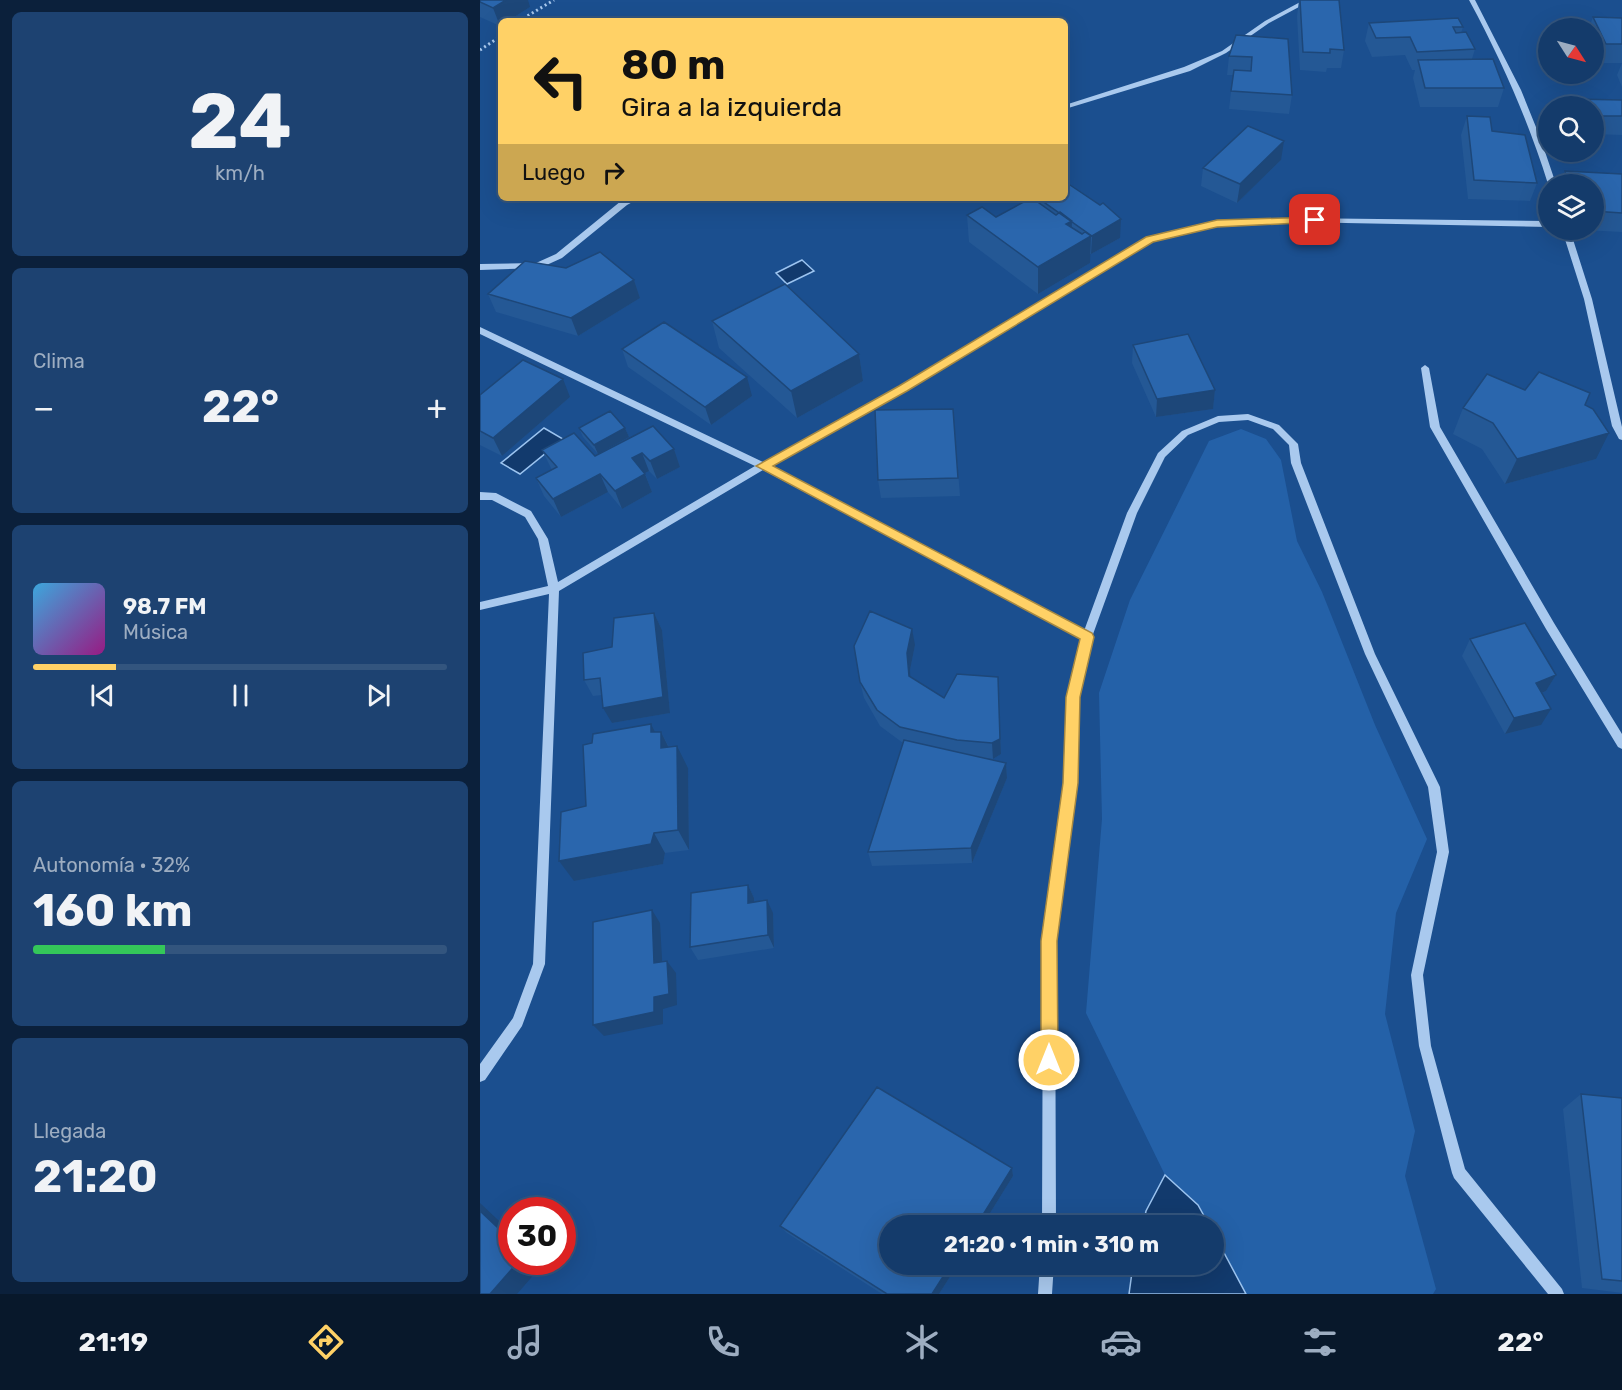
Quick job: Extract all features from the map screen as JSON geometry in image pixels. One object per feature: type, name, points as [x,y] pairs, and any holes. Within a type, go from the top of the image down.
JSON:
[{"type":"street","points":[[1068,105],[1187,69],[1224,52],[1267,22],[1309,0]]},
{"type":"street","points":[[1472,0],[1506,65],[1537,135],[1549,174]]},
{"type":"street","points":[[480,267],[537,266],[560,256],[629,201]]},
{"type":"street","points":[[480,606],[554,589],[763,466],[903,388],[1150,239],[1217,224],[1294,220],[1538,224]]},
{"type":"street","points":[[1569,240],[1588,299],[1617,426],[1622,436]]},
{"type":"street","points":[[480,330],[763,466],[1087,637]]},
{"type":"street","points":[[1425,368],[1435,427],[1550,626],[1622,744]]},
{"type":"street","points":[[1049,1215],[1049,941],[1071,783],[1073,697],[1087,637],[1132,513],[1161,455],[1185,433],[1218,419],[1248,417],[1276,427],[1293,444],[1296,463],[1370,654],[1434,787],[1443,852],[1417,975],[1425,1046],[1459,1173],[1557,1294]]},
{"type":"street","points":[[480,496],[492,496],[528,514],[543,539],[554,589],[539,964],[518,1022],[480,1075]]},
{"type":"street","points":[[1045,1294],[1046,1275]]},
{"type":"path","points":[[524,18],[554,0]]},
{"type":"path","points":[[480,50],[498,38]]},
{"type":"shaded area","points":[[802,260],[814,271],[787,284],[776,273]]},
{"type":"shaded area","points":[[544,428],[563,439],[520,474],[501,463]]},
{"type":"shaded area","points":[[1241,429],[1266,439],[1281,460],[1297,541],[1322,592],[1375,725],[1427,839],[1396,913],[1385,1014],[1415,1131],[1405,1176],[1436,1289],[1433,1294],[1246,1294],[1224,1253],[1224,1215],[1204,1215],[1198,1204],[1165,1175],[1086,1013],[1102,819],[1099,693],[1130,600],[1209,441]]},
{"type":"shaded area","points":[[1165,1175],[1198,1205],[1204,1215],[1145,1215]]},
{"type":"shaded area","points":[[1224,1253],[1246,1294],[1129,1294],[1132,1275],[1224,1275]]},
{"type":"building","points":[[480,0],[506,0],[493,8]]},
{"type":"building","points":[[1300,0],[1339,0],[1344,50],[1330,49],[1330,53],[1303,52]]},
{"type":"building","points":[[1593,17],[1622,18],[1622,44],[1606,44],[1604,18]]},
{"type":"building","points":[[1458,18],[1463,27],[1453,27],[1456,33],[1466,32],[1475,49],[1417,52],[1410,37],[1376,38],[1369,23]]},
{"type":"building","points":[[1236,35],[1288,39],[1292,95],[1231,91],[1234,70],[1251,71],[1252,57],[1229,56]]},
{"type":"building","points":[[1493,59],[1504,88],[1425,88],[1418,60]]},
{"type":"building","points":[[1604,100],[1622,100],[1622,116],[1604,116]]},
{"type":"building","points":[[1467,116],[1490,117],[1492,131],[1525,135],[1537,183],[1474,180]]},
{"type":"building","points":[[1248,126],[1284,141],[1240,184],[1203,168]]},
{"type":"building","points":[[1565,171],[1622,174],[1622,213],[1604,212],[1604,174],[1566,174]]},
{"type":"building","points":[[1068,186],[1100,205],[1103,203],[1121,219],[1092,236],[1042,201],[1068,201]]},
{"type":"building","points":[[1025,201],[1036,201],[1056,215],[1060,212],[1072,221],[1066,224],[1082,234],[1085,232],[1091,236],[1038,267],[967,215],[982,207],[996,217]]},
{"type":"building","points":[[600,252],[634,280],[571,318],[488,294],[525,261],[566,268]]},
{"type":"building","points":[[785,284],[859,354],[791,391],[712,321]]},
{"type":"building","points":[[664,322],[747,377],[705,407],[622,349]]},
{"type":"building","points":[[1188,334],[1215,390],[1157,399],[1133,345]]},
{"type":"building","points":[[523,360],[563,379],[493,438],[480,431],[480,395]]},
{"type":"building","points":[[1539,372],[1590,393],[1585,405],[1593,409],[1609,433],[1517,459],[1493,423],[1463,408],[1487,374],[1525,390]]},
{"type":"building","points":[[953,409],[958,478],[878,480],[875,410]]},
{"type":"building","points":[[610,411],[625,428],[594,445],[579,428]]},
{"type":"building","points":[[653,426],[674,449],[650,461],[642,453],[632,458],[645,474],[615,491],[600,474],[553,499],[536,478],[557,467],[542,450],[574,433],[595,456]]},
{"type":"building","points":[[870,611],[912,629],[907,653],[909,676],[944,698],[957,674],[998,677],[1000,739],[992,743],[957,740],[900,727],[877,710],[860,682],[854,646]]},
{"type":"building","points":[[654,613],[663,697],[603,708],[600,678],[584,680],[583,653],[612,647],[614,618]]},
{"type":"building","points":[[1525,623],[1556,675],[1536,683],[1551,709],[1514,718],[1470,639]]},
{"type":"building","points":[[651,724],[651,732],[661,732],[661,748],[677,746],[678,830],[654,833],[651,844],[559,861],[561,812],[586,806],[583,745],[592,743],[593,734]]},
{"type":"building","points":[[904,740],[1006,763],[971,848],[868,852]]},
{"type":"building","points":[[748,885],[748,903],[767,900],[768,935],[690,947],[691,893]]},
{"type":"building","points":[[652,910],[654,963],[667,961],[669,994],[654,997],[654,1012],[593,1025],[593,922]]},
{"type":"building","points":[[877,1087],[1012,1168],[983,1215],[879,1215],[879,1275],[944,1275],[932,1294],[887,1294],[780,1226]]},
{"type":"building","points":[[1581,1094],[1622,1098],[1622,1281],[1602,1279]]},
{"type":"building","points":[[480,1211],[498,1228],[498,1275],[507,1275],[490,1294],[480,1294]]},
{"type":"route","points":[[1049,1060],[1049,941],[1071,783],[1073,697],[1087,637],[763,466],[903,388],[1150,239],[1217,224],[1315,220]]}]
